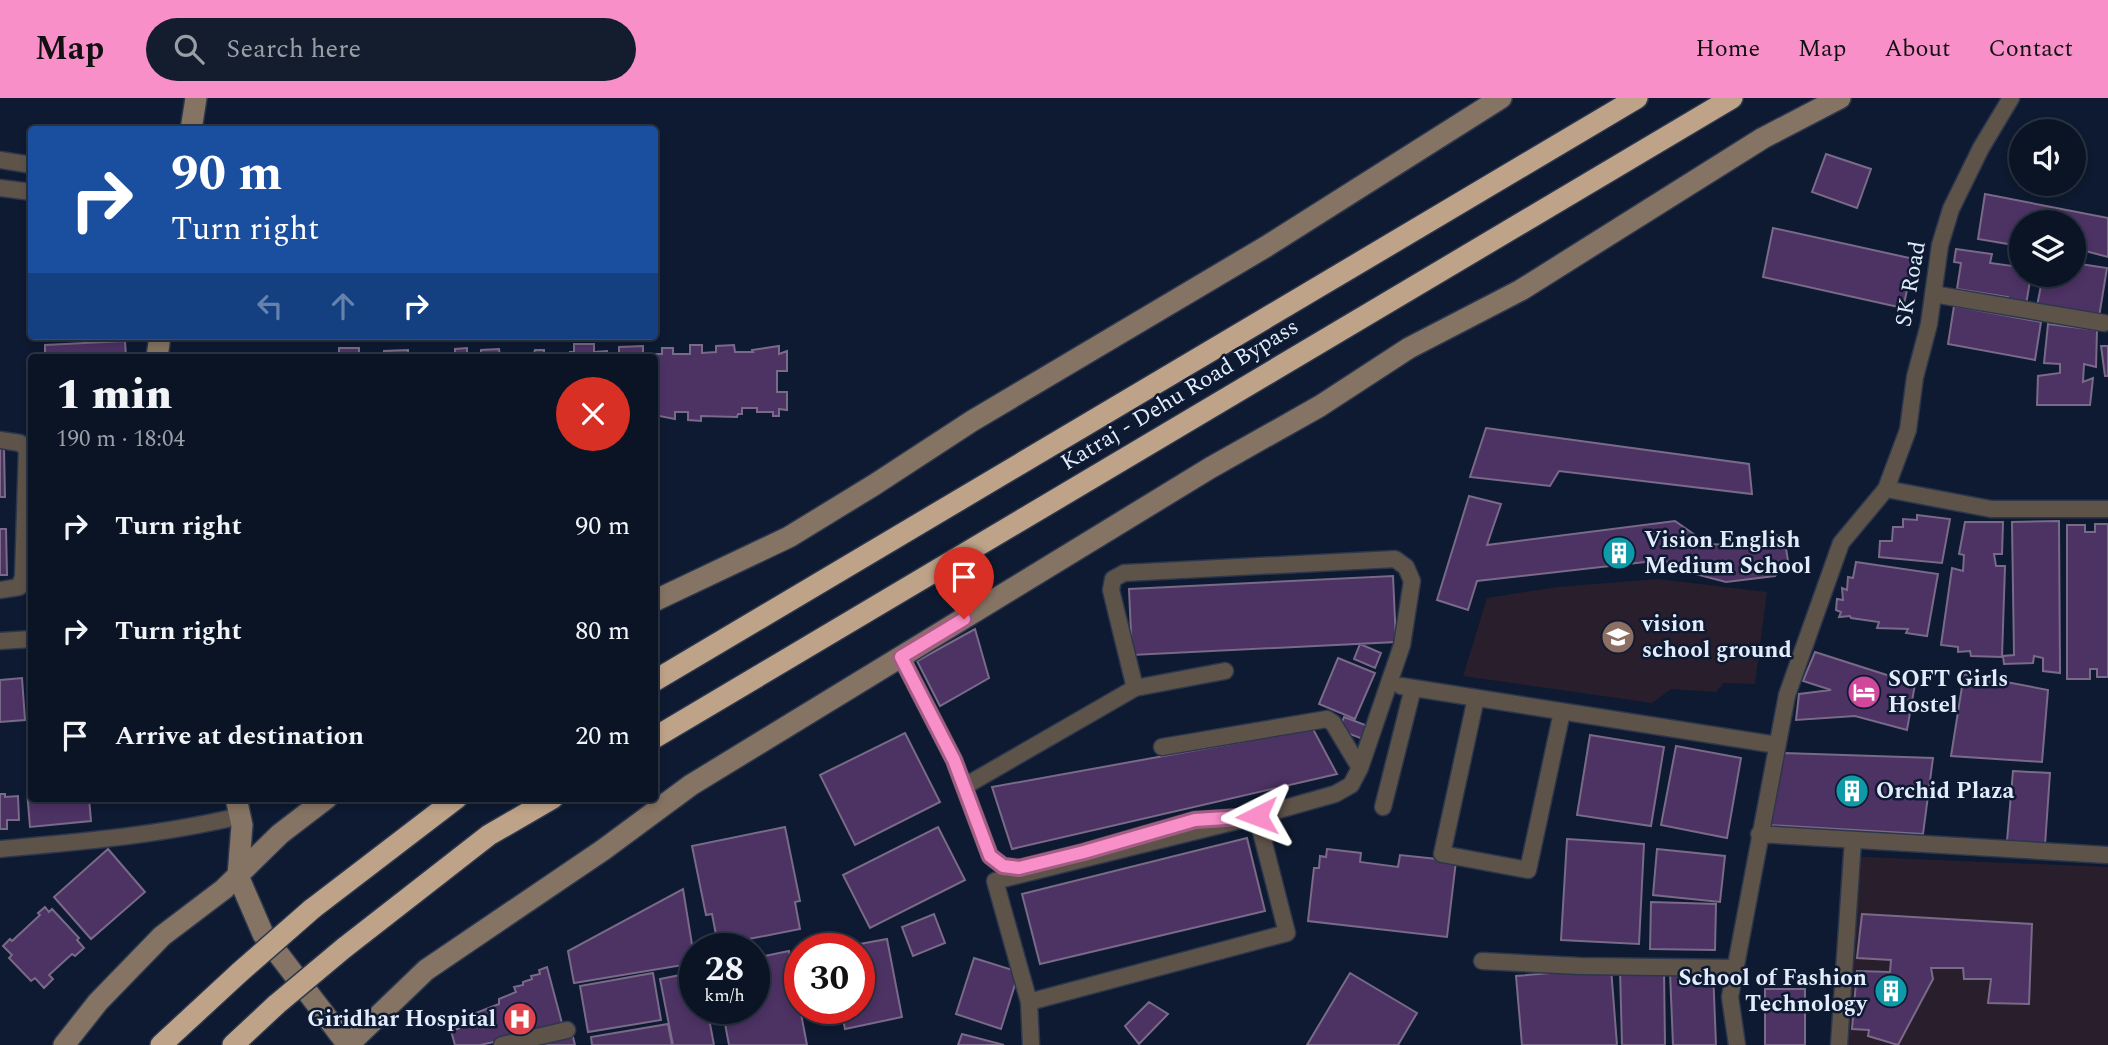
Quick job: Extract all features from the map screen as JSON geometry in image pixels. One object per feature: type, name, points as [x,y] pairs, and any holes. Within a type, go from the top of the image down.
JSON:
[{"type":"highway","name":"Katraj - Dehu Road Bypass","points":[[658,679],[1637,98]]},
{"type":"highway","name":"Katraj - Dehu Road Bypass","points":[[658,736],[1732,98]]},
{"type":"highway","points":[[161,1045],[312,909],[452,802]]},
{"type":"highway","points":[[233,1045],[276,1004],[344,948],[489,835],[546,802]]},
{"type":"street","points":[[192,126],[196,98]]},
{"type":"street","points":[[658,599],[789,537],[972,421],[1267,246],[1501,98]]},
{"type":"street","points":[[0,849],[73,843],[197,827],[238,807],[242,825],[238,876],[263,933],[348,1045],[426,970],[603,850],[691,785],[1210,468],[1320,407],[1409,348],[1521,290],[1763,138],[1840,98]]},
{"type":"street","name":"SK Road","points":[[1737,1045],[1730,996],[1787,695],[1841,543],[1886,489],[1908,430],[1915,377],[1929,324],[1940,245],[1951,209],[1981,148],[2011,98]]},
{"type":"street","points":[[0,160],[28,164]]},
{"type":"street","points":[[0,188],[28,192]]},
{"type":"street","points":[[1933,294],[2104,323]]},
{"type":"street","points":[[0,440],[20,443],[27,449],[28,540],[23,578],[19,587],[0,590]]},
{"type":"street","points":[[1886,489],[1991,509],[2108,509]]},
{"type":"street","points":[[1031,1045],[1029,1002],[995,881],[1257,816],[1335,794],[1352,785],[1402,645],[1412,581],[1406,567],[1395,559],[1124,573],[1113,579],[1111,590],[1135,688]]},
{"type":"street","points":[[0,641],[28,639]]},
{"type":"street","points":[[901,657],[954,760],[990,856],[1003,866],[1019,868],[1195,820],[1257,816]]},
{"type":"street","points":[[965,786],[1135,688],[1225,671]]},
{"type":"street","points":[[1382,807],[1407,687],[1777,745]]},
{"type":"street","points":[[1476,698],[1442,854],[1528,870],[1562,712]]},
{"type":"street","points":[[1162,747],[1327,719],[1333,723],[1360,768]]},
{"type":"street","points":[[64,1045],[98,1002],[162,936],[238,876],[280,834],[322,802]]},
{"type":"street","points":[[1029,1002],[1287,933],[1257,816]]},
{"type":"street","points":[[1759,834],[2108,855]]},
{"type":"street","points":[[1839,1045],[1853,840]]},
{"type":"street","points":[[1482,961],[1580,966],[1736,968]]},
{"type":"street","points":[[502,1045],[567,1030]]},
{"type":"shaded area","name":"vision school ground","points":[[1658,579],[1767,592],[1755,684],[1724,683],[1716,692],[1671,689],[1652,703],[1463,676],[1487,598],[1557,587]]},
{"type":"shaded area","points":[[1842,856],[2108,867],[2108,1045],[1832,1045]]},
{"type":"building","points":[[1826,154],[1871,169],[1857,208],[1812,192]]},
{"type":"building","points":[[1985,194],[2067,210],[2009,210],[2009,244],[1978,239]]},
{"type":"building","points":[[2086,214],[2108,218],[2108,257],[2086,251]]},
{"type":"building","points":[[1773,228],[1914,259],[1903,308],[1763,277]]},
{"type":"building","points":[[1956,249],[1992,254],[1990,263],[2009,266],[2009,287],[2029,287],[2026,305],[2008,302],[2008,297],[1957,289],[1961,263],[1954,262]]},
{"type":"building","points":[[2086,265],[2107,268],[2099,317],[2037,306],[2041,287],[2086,287]]},
{"type":"building","points":[[1954,306],[2041,322],[2035,360],[1948,344]]},
{"type":"building","points":[[2048,324],[2097,330],[2096,367],[2084,364],[2083,382],[2093,378],[2090,405],[2037,405],[2038,376],[2060,373],[2060,364],[2044,363]]},
{"type":"building","points":[[125,341],[126,354],[45,354],[45,345]]},
{"type":"building","points":[[574,344],[594,344],[594,352],[607,351],[607,354],[570,354],[574,352]]},
{"type":"building","points":[[690,345],[702,345],[702,353],[716,352],[716,346],[734,345],[735,352],[753,352],[752,350],[779,346],[779,354],[787,351],[787,371],[777,371],[777,392],[787,392],[787,410],[779,409],[779,416],[773,416],[773,412],[757,412],[757,408],[742,408],[742,414],[737,417],[701,416],[701,421],[688,420],[688,412],[675,412],[675,419],[658,416],[658,354],[662,354],[662,348],[673,348],[673,354],[690,354]]},
{"type":"building","points":[[643,346],[643,354],[619,354],[619,347]]},
{"type":"building","points":[[2101,346],[2108,346],[2108,376],[2105,376]]},
{"type":"building","points":[[339,348],[359,348],[359,354],[339,354]]},
{"type":"building","points":[[467,348],[467,354],[455,354],[455,349]]},
{"type":"building","points":[[499,349],[500,354],[481,354],[481,350]]},
{"type":"building","points":[[408,350],[408,354],[384,354],[384,351]]},
{"type":"building","points":[[535,350],[544,350],[544,354],[518,354],[534,353]]},
{"type":"building","points":[[1486,428],[1749,464],[1752,494],[1559,471],[1550,486],[1470,477]]},
{"type":"building","points":[[0,448],[4,448],[5,497],[0,497]]},
{"type":"building","name":"Vision English Medium School","points":[[1469,496],[1501,504],[1487,545],[1675,521],[1708,544],[1758,546],[1761,537],[1784,535],[1788,561],[1775,576],[1726,582],[1688,572],[1663,560],[1477,581],[1468,610],[1437,600]]},
{"type":"building","points":[[1917,515],[1950,519],[1942,563],[1879,557],[1880,541],[1892,541],[1893,527],[1903,527],[1903,519],[1917,520]]},
{"type":"building","points":[[2059,521],[2060,673],[2043,671],[2043,658],[2034,656],[2033,663],[2004,664],[2003,656],[2014,655],[2012,522]]},
{"type":"building","points":[[1965,522],[2003,522],[2002,554],[1994,554],[1996,566],[2005,566],[2002,657],[1971,656],[1970,651],[1958,652],[1958,647],[1941,645],[1952,568],[1963,571],[1964,555],[1959,554]]},
{"type":"building","points":[[2095,524],[2108,524],[2108,677],[2097,677],[2097,669],[2090,669],[2090,679],[2067,679],[2067,525],[2085,525],[2085,532],[2095,532]]},
{"type":"building","points":[[0,529],[6,529],[7,575],[0,575]]},
{"type":"building","points":[[1856,562],[1938,574],[1927,636],[1906,633],[1908,629],[1877,628],[1879,622],[1850,616],[1839,617],[1841,612],[1836,610],[1837,599],[1843,600],[1842,588],[1847,590],[1848,577],[1853,578]]},
{"type":"building","points":[[1393,576],[1396,642],[1132,655],[1129,589]]},
{"type":"building","points":[[975,629],[989,678],[940,706],[917,661]]},
{"type":"building","points":[[1360,644],[1381,653],[1375,668],[1354,659]]},
{"type":"building","name":"SOFT Girls Hostel","points":[[1815,652],[1915,684],[1907,730],[1855,716],[1796,720],[1799,694],[1831,690],[1803,681]]},
{"type":"building","points":[[1338,658],[1375,673],[1355,719],[1319,704]]},
{"type":"building","points":[[1964,674],[2048,690],[2042,762],[1951,756]]},
{"type":"building","points":[[22,678],[25,720],[0,722],[0,680]]},
{"type":"building","points":[[1344,717],[1368,726],[1363,739],[1339,730]]},
{"type":"building","points":[[1313,729],[1337,774],[1012,849],[992,787]]},
{"type":"building","points":[[905,733],[940,802],[855,845],[820,775]]},
{"type":"building","points":[[1590,735],[1664,747],[1651,826],[1577,815]]},
{"type":"building","points":[[1676,746],[1741,758],[1727,838],[1661,825]]},
{"type":"building","name":"Orchid Plaza","points":[[1784,753],[1933,758],[1923,834],[1769,825]]},
{"type":"building","points":[[2013,771],[2050,773],[2045,845],[2007,841]]},
{"type":"building","points":[[27,791],[28,802],[89,802],[91,821],[30,827]]},
{"type":"building","points":[[0,794],[5,794],[5,797],[18,796],[19,820],[7,820],[7,829],[0,829]]},
{"type":"building","points":[[785,827],[800,901],[795,902],[800,929],[770,935],[716,933],[712,914],[706,915],[692,846]]},
{"type":"building","points":[[938,827],[965,880],[870,928],[843,875]]},
{"type":"building","points":[[1247,838],[1265,911],[1040,964],[1022,894]]},
{"type":"building","points":[[1567,839],[1644,844],[1639,944],[1561,940]]},
{"type":"building","points":[[108,849],[145,892],[91,939],[54,897]]},
{"type":"building","points":[[1327,849],[1361,853],[1360,862],[1398,867],[1400,855],[1456,861],[1447,937],[1308,921],[1314,868],[1319,868],[1320,856],[1326,857]]},
{"type":"building","points":[[1657,849],[1725,856],[1720,902],[1653,895]]},
{"type":"building","points":[[683,889],[690,933],[679,933],[679,966],[574,983],[568,951]]},
{"type":"building","points":[[1651,902],[1716,904],[1715,950],[1650,949]]},
{"type":"building","points":[[45,907],[49,912],[52,909],[79,938],[77,940],[84,948],[75,956],[72,954],[49,975],[53,979],[44,988],[35,978],[31,981],[9,958],[12,955],[3,946],[40,915],[38,913]]},
{"type":"building","points":[[934,914],[945,943],[913,956],[902,927]]},
{"type":"building","name":"School of Fashion Technology","points":[[1862,914],[2032,924],[2029,1004],[1988,1003],[1991,979],[1964,979],[1963,968],[1931,968],[1933,979],[1898,1045],[1868,1036],[1869,1030],[1852,1029],[1857,971],[1890,972],[1891,960],[1857,958]]},
{"type":"building","points":[[887,939],[902,1017],[875,1023],[875,941]]},
{"type":"building","points":[[784,952],[784,1024],[803,1024],[807,1045],[729,1045],[725,1024],[770,1024],[770,955]]},
{"type":"building","points":[[974,958],[1019,972],[1001,1029],[956,1014]]},
{"type":"building","points":[[547,967],[563,1027],[480,1045],[455,1045],[451,1031],[460,1028],[459,1022],[475,1021],[473,1014],[499,1004],[499,999],[516,992],[514,987],[523,985],[523,982],[532,979],[531,976],[540,974],[539,970]]},
{"type":"building","points":[[1611,968],[1617,1045],[1522,1045],[1516,976]]},
{"type":"building","points":[[1664,969],[1665,1045],[1622,1045],[1620,970]]},
{"type":"building","points":[[1713,970],[1716,1045],[1673,1045],[1670,972]]},
{"type":"building","points":[[653,973],[661,1020],[588,1032],[580,986]]},
{"type":"building","points":[[1350,973],[1417,1013],[1398,1045],[1307,1045]]},
{"type":"building","points":[[679,975],[679,1024],[710,1024],[714,1045],[673,1045],[660,979]]},
{"type":"building","points":[[1765,989],[1805,989],[1805,1045],[1765,1045]]},
{"type":"building","points":[[1149,1002],[1168,1014],[1139,1044],[1125,1026]]},
{"type":"building","points":[[668,1024],[672,1045],[592,1045],[591,1037]]},
{"type":"building","points":[[844,1024],[869,1024],[845,1029]]},
{"type":"building","points":[[572,1033],[575,1045],[528,1045]]},
{"type":"building","points":[[962,1034],[1004,1045],[958,1045]]},
{"type":"place","name":"Vision English Medium School","points":[[1619,553]]},
{"type":"place","name":"vision school ground","points":[[1618,637]]},
{"type":"place","name":"SOFT Girls Hostel","points":[[1864,692]]},
{"type":"place","name":"Orchid Plaza","points":[[1852,791]]},
{"type":"place","name":"School of Fashion Technology","points":[[1891,991]]},
{"type":"place","name":"Giridhar Hospital","points":[[520,1019]]},
{"type":"route","points":[[964,619],[901,657],[954,760],[990,856],[1003,866],[1019,868],[1195,820],[1257,816]]}]
